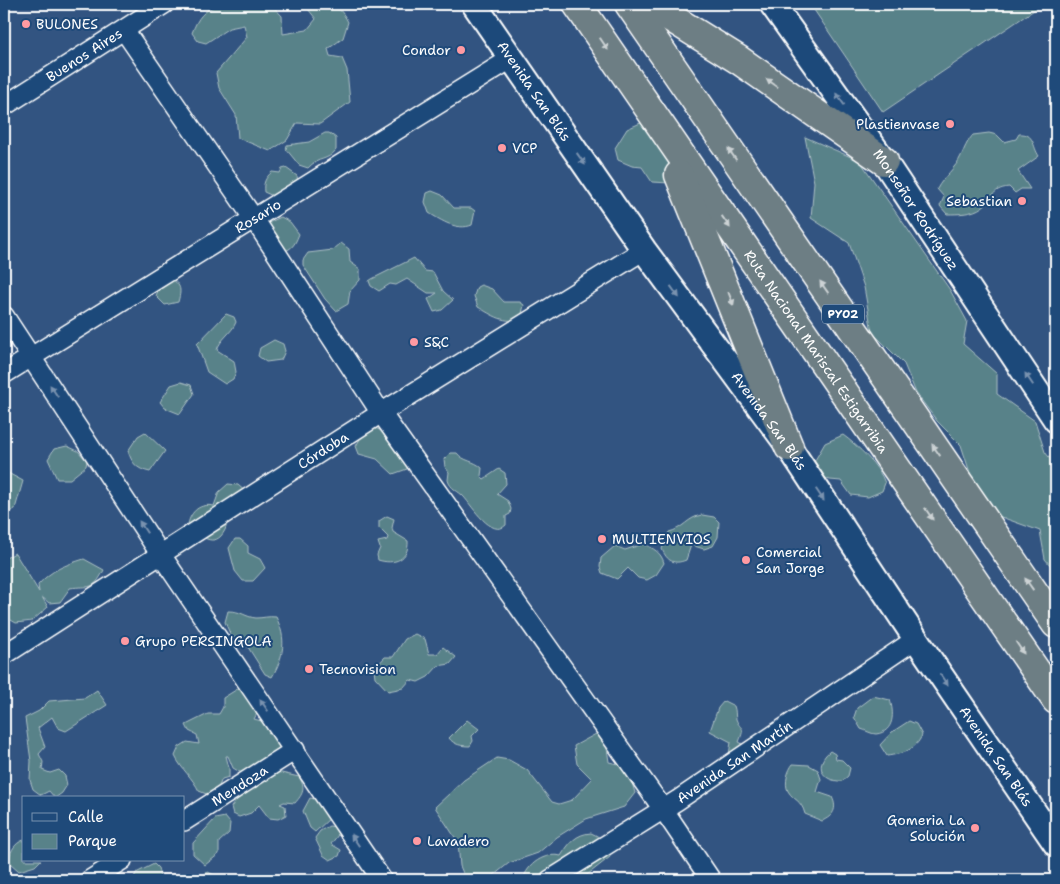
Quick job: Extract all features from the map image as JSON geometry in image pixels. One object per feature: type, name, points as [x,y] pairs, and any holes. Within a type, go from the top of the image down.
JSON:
[{"type":"highway","name":"Ruta Nacional Mariscal Estigarribia","points":[[577,4],[1056,700]]},
{"type":"highway","name":"PY02","points":[[629,4],[1056,624]]},
{"type":"highway","points":[[649,4],[739,60],[884,161]]},
{"type":"highway","points":[[659,125],[789,447]]},
{"type":"street","name":"Buenos Aires","points":[[4,106],[164,4]]},
{"type":"street","name":"Avenida San Blás","points":[[474,4],[644,250],[789,447],[916,639],[1056,844]]},
{"type":"street","name":"Monseñor Rodríguez","points":[[772,4],[884,161],[1056,420]]},
{"type":"street","points":[[124,30],[254,219],[381,413],[663,809],[711,880]]},
{"type":"street","name":"Rosario","points":[[4,374],[512,58]]},
{"type":"street","name":"Córdoba","points":[[4,655],[381,413],[644,250]]},
{"type":"street","points":[[4,316],[162,555],[382,880]]},
{"type":"street","name":"Avenida San Martín","points":[[550,880],[663,809],[916,639]]},
{"type":"street","name":"Mendoza","points":[[185,820],[295,750]]},
{"type":"street","points":[[90,880],[119,862]]},
{"type":"green space","points":[[219,4],[271,4],[282,16],[283,34],[307,30],[316,19],[304,4],[330,5],[340,10],[348,22],[343,38],[328,49],[330,56],[342,58],[347,70],[350,102],[320,124],[297,123],[287,140],[270,151],[238,138],[236,115],[219,88],[216,73],[247,37],[244,25],[229,28],[206,43],[198,41],[192,33],[202,15]]},
{"type":"green space","points":[[810,4],[1043,4],[883,112]]},
{"type":"green space","points":[[645,121],[682,157],[670,183],[652,182],[642,167],[632,166],[618,160],[615,148],[627,129]]},
{"type":"green space","points":[[325,133],[329,133],[336,138],[336,150],[333,154],[312,164],[308,168],[299,165],[286,149],[287,145],[309,142]]},
{"type":"green space","points":[[989,133],[997,135],[1004,142],[1016,139],[1019,134],[1024,134],[1031,138],[1039,156],[1018,171],[1030,189],[1021,189],[1015,193],[1009,187],[1003,188],[995,192],[986,204],[974,211],[947,214],[940,206],[944,197],[937,189],[959,160],[973,135]]},
{"type":"green space","points":[[805,137],[860,161],[950,290],[967,321],[963,344],[997,374],[997,394],[1035,421],[1045,452],[1056,466],[1056,572],[1045,559],[1040,531],[990,513],[973,482],[961,445],[937,421],[916,393],[904,364],[872,332],[864,287],[849,243],[811,218],[814,182]]},
{"type":"green space","points":[[286,168],[297,176],[298,183],[273,196],[264,192],[265,181],[270,174],[272,172],[280,173],[282,169]]},
{"type":"green space","points":[[432,191],[442,195],[454,208],[471,208],[475,211],[472,225],[466,227],[455,226],[429,213],[425,202],[427,193]]},
{"type":"green space","points":[[281,217],[290,222],[299,234],[292,247],[278,253],[263,231],[270,222]]},
{"type":"green space","points":[[341,243],[349,249],[350,262],[360,269],[360,280],[350,291],[348,304],[336,311],[325,299],[303,265],[303,260],[308,253],[333,250]]},
{"type":"green space","points":[[414,258],[425,271],[433,272],[443,291],[453,300],[442,310],[434,312],[428,299],[437,293],[428,293],[407,279],[396,285],[390,284],[379,291],[371,286],[369,281],[372,279]]},
{"type":"green space","points":[[171,279],[179,286],[179,298],[178,302],[165,305],[156,296],[159,288]]},
{"type":"green space","points":[[481,285],[492,289],[504,302],[520,302],[524,305],[521,318],[504,320],[478,307],[474,296],[477,287]]},
{"type":"green space","points":[[226,314],[234,317],[236,322],[217,350],[234,361],[236,372],[233,379],[225,384],[207,372],[197,344]]},
{"type":"green space","points":[[274,340],[283,344],[285,351],[281,360],[266,362],[258,356],[260,348]]},
{"type":"green space","points":[[181,382],[191,385],[194,394],[180,414],[165,408],[160,402],[171,385]]},
{"type":"green space","points":[[373,427],[384,432],[385,436],[389,434],[414,455],[407,469],[393,474],[377,459],[359,454],[356,446],[363,434]]},
{"type":"green space","points":[[145,432],[165,451],[150,472],[135,465],[128,451],[138,436]]},
{"type":"green space","points":[[843,435],[878,470],[885,483],[882,491],[868,497],[851,495],[841,481],[830,480],[816,474],[814,462],[825,443]]},
{"type":"green space","points":[[67,446],[78,451],[87,461],[86,466],[70,479],[57,479],[48,459],[54,449]]},
{"type":"green space","points":[[450,453],[457,453],[463,458],[479,465],[482,468],[481,476],[484,479],[499,469],[505,473],[506,484],[497,494],[508,501],[511,509],[510,514],[506,516],[506,525],[501,528],[495,528],[489,525],[477,514],[464,497],[451,486],[448,480],[449,472],[445,467],[444,459]]},
{"type":"green space","points":[[8,473],[23,481],[15,509],[7,513],[4,511],[4,478]]},
{"type":"green space","points":[[228,484],[238,485],[247,493],[231,511],[221,536],[217,539],[207,539],[188,524],[189,519],[200,507],[214,506],[219,492]]},
{"type":"green space","points":[[702,515],[714,517],[719,522],[718,537],[713,546],[704,549],[691,545],[686,560],[671,561],[662,549],[669,532]]},
{"type":"green space","points":[[387,516],[394,519],[393,532],[408,541],[408,547],[403,557],[390,562],[378,560],[377,555],[380,548],[378,542],[387,540],[388,537],[379,528],[379,521]]},
{"type":"green space","points":[[235,539],[240,539],[248,546],[248,553],[260,559],[265,568],[253,581],[243,581],[235,571],[229,548]]},
{"type":"green space","points":[[643,544],[656,551],[663,559],[664,563],[656,575],[647,580],[638,578],[628,568],[617,579],[602,573],[600,567],[601,558],[615,546],[625,550]]},
{"type":"green space","points":[[15,553],[39,592],[38,585],[48,575],[77,561],[84,559],[104,570],[94,585],[70,588],[60,602],[49,603],[42,597],[48,607],[32,621],[16,623],[4,616],[4,559]]},
{"type":"green space","points":[[228,611],[256,618],[276,617],[282,633],[283,647],[272,677],[265,674],[246,644],[231,636],[225,622]]},
{"type":"green space","points":[[415,634],[425,639],[429,654],[437,654],[443,647],[456,657],[450,664],[438,666],[428,677],[418,682],[410,680],[403,688],[388,691],[375,677],[374,669],[385,657],[393,657],[405,639]]},
{"type":"green space","points":[[239,688],[248,693],[259,710],[254,719],[265,722],[286,750],[245,775],[233,768],[228,756],[226,756],[229,777],[222,779],[219,786],[209,795],[199,791],[175,756],[179,747],[187,742],[199,744],[197,735],[189,731],[186,725],[208,714],[219,714],[223,707],[223,698]]},
{"type":"green space","points":[[97,690],[107,705],[66,731],[58,728],[52,717],[38,728],[45,747],[39,754],[43,762],[42,770],[50,773],[59,770],[65,776],[67,785],[58,796],[53,796],[49,791],[41,795],[33,789],[30,780],[31,761],[25,718],[39,711],[49,701],[85,698]]},
{"type":"green space","points":[[873,696],[890,700],[892,710],[890,726],[887,730],[876,734],[861,729],[854,717],[857,708]]},
{"type":"green space","points":[[724,701],[734,706],[736,719],[742,729],[739,742],[750,748],[728,761],[731,742],[710,731],[718,708]]},
{"type":"green space","points":[[467,720],[479,729],[472,736],[473,741],[470,746],[458,745],[449,738]]},
{"type":"green space","points":[[909,721],[916,724],[922,735],[919,740],[908,750],[887,756],[880,745],[892,732]]},
{"type":"green space","points":[[596,734],[606,741],[609,762],[622,765],[629,772],[635,793],[624,807],[586,819],[557,837],[538,853],[509,863],[488,880],[466,880],[460,866],[458,842],[435,807],[464,780],[497,758],[509,760],[527,770],[552,802],[559,804],[572,800],[592,779],[577,764],[574,746]]},
{"type":"green space","points":[[830,751],[835,754],[836,759],[842,760],[850,768],[848,776],[842,781],[829,779],[822,771],[822,761]]},
{"type":"green space","points":[[793,764],[809,765],[818,770],[821,779],[817,792],[832,797],[835,805],[832,814],[826,819],[822,821],[805,814],[802,805],[788,791],[787,777]]},
{"type":"green space","points":[[277,772],[299,777],[303,788],[302,794],[295,803],[284,802],[280,804],[285,806],[286,815],[278,819],[269,818],[259,805],[251,813],[239,817],[233,814],[231,807],[236,801],[246,792]]},
{"type":"green space","points":[[310,798],[319,800],[330,818],[315,832],[310,828],[303,811]]},
{"type":"green space","points":[[225,817],[230,823],[229,833],[219,842],[219,854],[205,865],[193,854],[193,843],[215,819]]},
{"type":"green space","points":[[329,826],[336,827],[338,835],[331,844],[341,850],[339,856],[330,860],[323,855],[315,838],[320,831]]},
{"type":"green space","points":[[591,833],[605,842],[610,857],[587,875],[569,880],[523,880],[528,869],[533,864],[549,856],[561,856],[573,840],[581,835]]},
{"type":"green space","points":[[22,840],[22,862],[39,862],[35,866],[19,871],[10,863],[10,856],[12,849]]},
{"type":"green space","points":[[154,864],[158,868],[160,876],[156,880],[133,880],[136,873]]},
{"type":"green space","points":[[208,872],[218,877],[219,880],[194,880]]},
{"type":"place","name":"BULONES","points":[[26,24]]},
{"type":"place","name":"Condor","points":[[461,50]]},
{"type":"place","name":"Plastienvase","points":[[950,124]]},
{"type":"place","name":"VCP","points":[[502,148]]},
{"type":"place","name":"Sebastian","points":[[1022,201]]},
{"type":"place","name":"S&C","points":[[414,342]]},
{"type":"place","name":"MULTIENVIOS","points":[[602,539]]},
{"type":"place","name":"Comercial San Jorge","points":[[746,560]]},
{"type":"place","name":"Grupo PERSINGOLA","points":[[125,641]]},
{"type":"place","name":"Tecnovision","points":[[309,669]]},
{"type":"place","name":"Gomeria La Solución","points":[[975,828]]},
{"type":"place","name":"Lavadero","points":[[417,841]]}]
